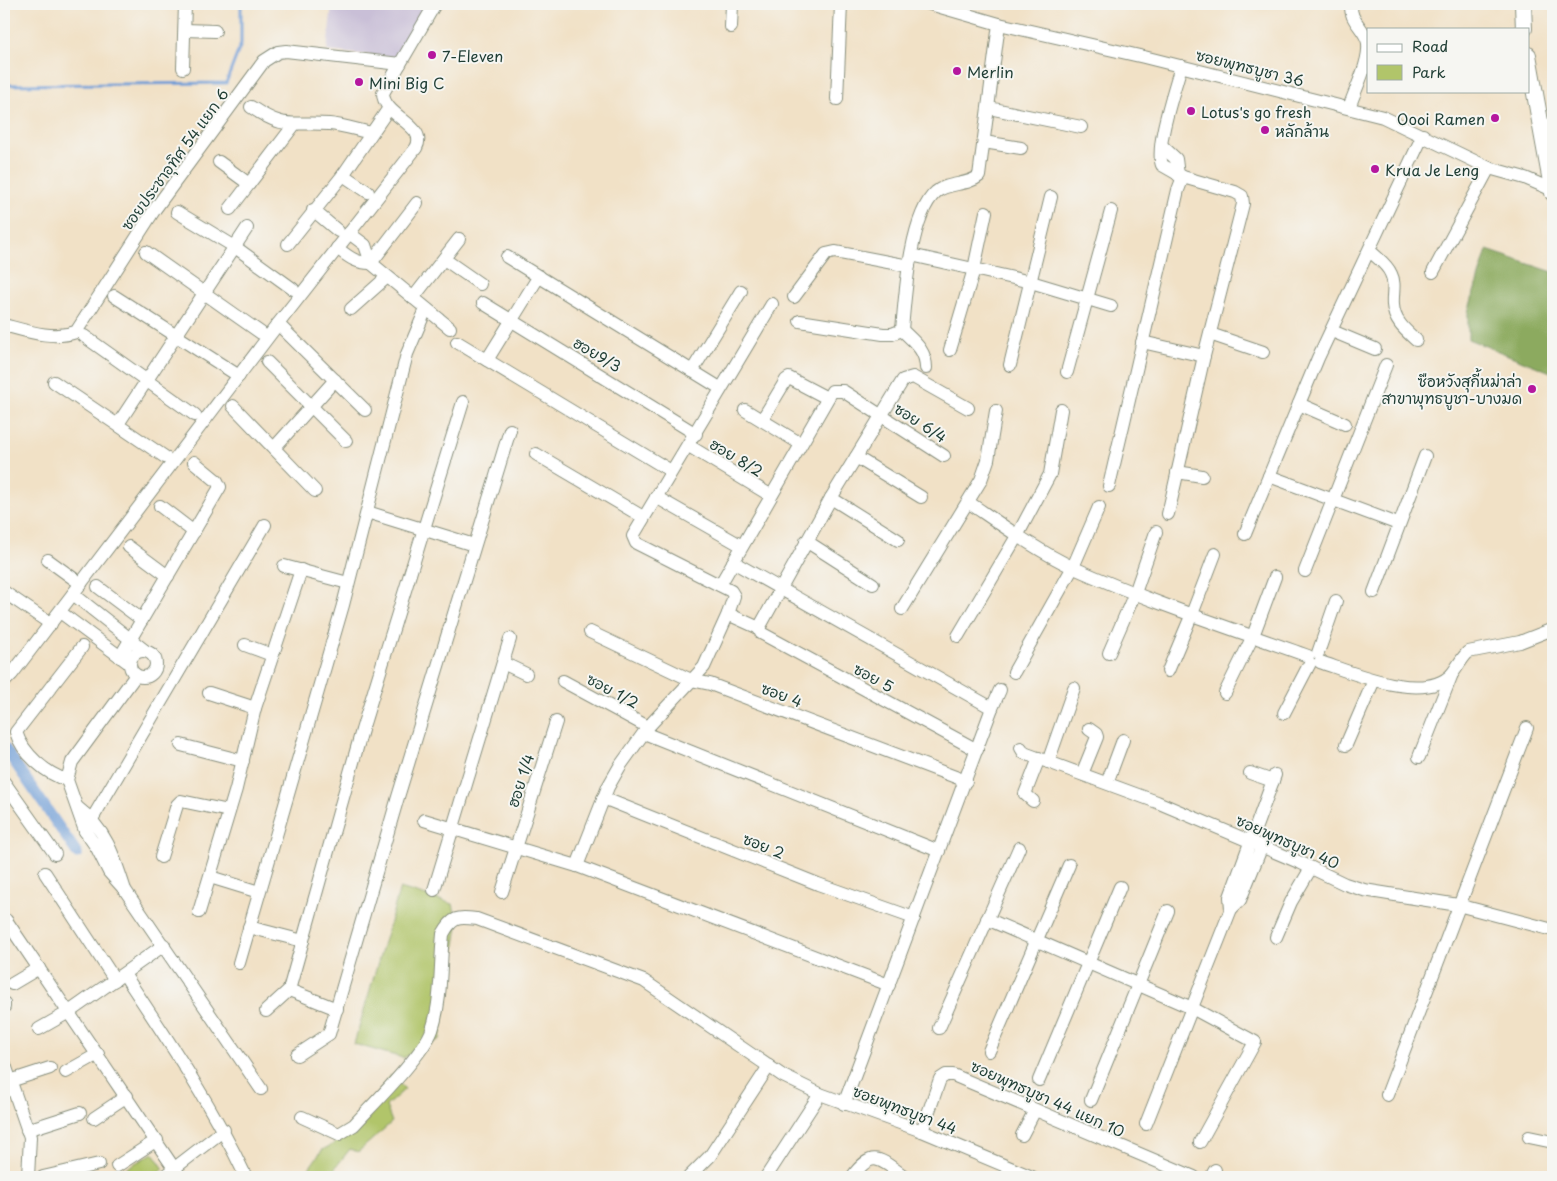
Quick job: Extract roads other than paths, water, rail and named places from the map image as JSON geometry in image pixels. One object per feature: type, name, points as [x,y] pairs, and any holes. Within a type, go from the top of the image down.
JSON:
[{"type":"main road","points":[[1523,4],[1524,28]]},
{"type":"main road","points":[[1530,66],[1553,191]]},
{"type":"street","points":[[183,68],[185,4]]},
{"type":"street","points":[[4,682],[51,624],[337,248],[343,232],[420,142],[415,130],[389,108],[383,100],[383,92],[435,4]]},
{"type":"street","points":[[731,27],[732,4]]},
{"type":"street","points":[[837,99],[841,4]]},
{"type":"street","name":"ซอยพุทธบูชา 36","points":[[930,4],[999,24],[1181,66],[1383,116],[1489,168],[1525,178],[1553,191]]},
{"type":"street","points":[[1352,4],[1350,8],[1353,17],[1367,39]]},
{"type":"street","points":[[902,330],[910,260],[925,208],[938,190],[974,181],[979,176],[999,24]]},
{"type":"street","points":[[185,30],[215,31]]},
{"type":"street","name":"ซอยประชาอุทิศ 54 แยก 6","points":[[4,325],[45,335],[67,335],[76,332],[155,208],[264,61],[271,55],[286,51],[400,64]]},
{"type":"street","points":[[1349,108],[1367,57]]},
{"type":"street","points":[[1168,514],[1204,356],[1243,204],[1242,196],[1236,192],[1180,176],[1162,165],[1162,146],[1181,66]]},
{"type":"street","points":[[251,107],[273,121],[294,125],[331,124],[371,133]]},
{"type":"street","points":[[288,244],[313,210],[343,175],[389,108]]},
{"type":"street","points":[[989,108],[1081,127]]},
{"type":"street","points":[[230,209],[294,125]]},
{"type":"street","points":[[1245,534],[1299,404],[1423,136]]},
{"type":"street","points":[[984,142],[1020,148]]},
{"type":"street","points":[[219,162],[249,184]]},
{"type":"street","points":[[1433,272],[1489,168]]},
{"type":"street","points":[[343,175],[368,192]]},
{"type":"street","points":[[1109,486],[1180,176]]},
{"type":"street","points":[[1010,365],[1051,197]]},
{"type":"street","points":[[337,248],[352,261],[359,264],[371,263],[417,203]]},
{"type":"street","points":[[313,210],[365,245],[371,263],[450,328]]},
{"type":"street","points":[[1067,372],[1111,211]]},
{"type":"street","points":[[177,212],[235,247],[293,289]]},
{"type":"street","points":[[950,350],[974,269],[986,212]]},
{"type":"street","points":[[118,424],[248,228]]},
{"type":"street","points":[[413,298],[459,239]]},
{"type":"street","points":[[1370,251],[1388,268],[1394,287],[1393,306],[1396,317],[1399,324],[1416,340]]},
{"type":"street","points":[[146,252],[261,333]]},
{"type":"street","points":[[794,298],[826,254],[835,252],[974,269],[1031,282],[1111,306]]},
{"type":"street","points":[[507,257],[720,388]]},
{"type":"street","points":[[444,259],[480,284]]},
{"type":"street","points":[[486,360],[539,276]]},
{"type":"street","points":[[352,309],[387,277]]},
{"type":"street","points":[[692,371],[742,291]]},
{"type":"street","points":[[114,296],[239,376]]},
{"type":"street","name":"ฮอย9/3","points":[[482,303],[696,434]]},
{"type":"street","points":[[577,866],[604,798],[620,766],[646,730],[704,667],[728,614],[734,596],[720,585],[636,543],[633,536],[671,472],[689,446],[720,388],[772,304]]},
{"type":"street","points":[[239,963],[348,583],[407,354],[426,310]]},
{"type":"street","points":[[800,321],[883,334],[898,333],[902,330]]},
{"type":"street","points":[[278,324],[365,410]]},
{"type":"street","points":[[902,330],[919,345],[924,354],[926,368]]},
{"type":"street","points":[[1332,331],[1375,349]]},
{"type":"street","points":[[1210,334],[1263,352]]},
{"type":"street","points":[[84,336],[195,415]]},
{"type":"street","points":[[457,342],[671,472]]},
{"type":"street","points":[[1142,342],[1204,356]]},
{"type":"street","points":[[266,362],[346,441]]},
{"type":"street","points":[[1305,571],[1386,365]]},
{"type":"street","points":[[759,628],[806,541],[903,380],[908,376],[924,382],[968,408]]},
{"type":"street","points":[[720,585],[827,398],[789,378],[762,420]]},
{"type":"street","points":[[274,448],[313,407],[335,380]]},
{"type":"street","points":[[54,382],[165,457]]},
{"type":"street","name":"ซอย 6/4","points":[[827,398],[832,391],[843,391],[944,456]]},
{"type":"street","points":[[266,1012],[289,990],[365,721],[463,402]]},
{"type":"street","points":[[1299,404],[1346,424]]},
{"type":"street","points":[[233,406],[314,491]]},
{"type":"street","points":[[745,410],[801,444]]},
{"type":"street","points":[[958,636],[1018,536],[1050,474],[1061,410]]},
{"type":"street","points":[[902,609],[981,480],[988,460],[996,411]]},
{"type":"street","points":[[297,1055],[326,1038],[337,1009],[474,545],[510,430]]},
{"type":"street","name":"ฮอย 8/2","points":[[689,446],[770,495]]},
{"type":"street","points":[[536,454],[643,517]]},
{"type":"street","points":[[1374,592],[1425,456]]},
{"type":"street","points":[[856,457],[921,497]]},
{"type":"street","points":[[129,666],[130,640],[220,487],[217,481],[194,462]]},
{"type":"street","points":[[1177,472],[1202,476]]},
{"type":"street","points":[[1269,476],[1398,524]]},
{"type":"street","points":[[656,497],[742,546]]},
{"type":"street","points":[[831,498],[898,540]]},
{"type":"street","points":[[968,502],[1018,536],[1073,567],[1136,593],[1374,680],[1413,687],[1439,682],[1452,674]]},
{"type":"street","points":[[160,506],[194,532]]},
{"type":"street","points":[[1014,672],[1073,567],[1099,507]]},
{"type":"street","points":[[367,512],[474,545]]},
{"type":"street","points":[[85,831],[264,525]]},
{"type":"street","points":[[1108,652],[1136,593],[1156,532]]},
{"type":"street","points":[[806,541],[873,584]]},
{"type":"street","points":[[129,547],[168,576]]},
{"type":"street","points":[[1168,671],[1215,554]]},
{"type":"street","points":[[48,560],[81,584]]},
{"type":"street","points":[[733,562],[992,708]]},
{"type":"street","points":[[284,566],[348,583]]},
{"type":"street","points":[[199,912],[243,761],[255,708],[301,570]]},
{"type":"street","points":[[1226,693],[1253,636],[1275,576]]},
{"type":"street","points":[[98,587],[142,620]]},
{"type":"street","points":[[4,592],[51,624]]},
{"type":"street","points":[[73,594],[130,640],[152,654],[156,666],[175,679]]},
{"type":"street","points":[[1284,713],[1314,658],[1336,601]]},
{"type":"street","points":[[60,612],[129,666],[148,676],[156,666]]},
{"type":"street","name":"ซอย 5","points":[[728,614],[759,628],[761,633],[769,638],[977,750]]},
{"type":"street","points":[[1419,757],[1452,674],[1468,652],[1520,642],[1553,628]]},
{"type":"street","name":"ซอย 4","points":[[590,632],[691,680],[710,684],[966,781]]},
{"type":"street","points":[[434,890],[510,639]]},
{"type":"street","points":[[245,645],[272,655]]},
{"type":"street","points":[[67,780],[42,768],[18,740],[16,732],[82,647]]},
{"type":"street","points":[[144,650],[135,653],[72,762],[67,780],[85,831],[97,848],[109,872],[125,890],[164,945],[261,1089]]},
{"type":"street","points":[[503,663],[526,674]]},
{"type":"street","points":[[1346,745],[1374,680]]},
{"type":"street","name":"ซอย 1/2","points":[[563,681],[646,730],[939,851]]},
{"type":"street","points":[[1033,801],[1025,794],[1043,760],[1074,688]]},
{"type":"street","points":[[844,1104],[1000,690]]},
{"type":"street","points":[[209,693],[255,708]]},
{"type":"street","name":"ฮอย 1/4","points":[[502,892],[556,722]]},
{"type":"street","points":[[1386,1095],[1527,728]]},
{"type":"street","points":[[1082,774],[1097,737],[1089,729]]},
{"type":"street","points":[[1107,783],[1122,740]]},
{"type":"street","points":[[181,745],[243,761]]},
{"type":"street","name":"ซอยพุทธบูชา 40","points":[[1021,748],[1022,752],[1107,783],[1257,844],[1345,884],[1364,890],[1458,905],[1553,930]]},
{"type":"street","points":[[1146,1124],[1231,909],[1230,897],[1257,844],[1274,778],[1250,773]]},
{"type":"street","points":[[4,782],[55,854]]},
{"type":"street","name":"ซอย 2","points":[[604,798],[818,884],[914,918]]},
{"type":"street","points":[[162,857],[177,805],[181,801],[229,812]]},
{"type":"street","points":[[77,808],[92,819],[105,836],[125,890]]},
{"type":"street","points":[[424,820],[577,866],[889,985]]},
{"type":"street","points":[[939,1028],[1019,848]]},
{"type":"street","points":[[989,1050],[1069,865]]},
{"type":"street","points":[[1276,937],[1291,902],[1311,868]]},
{"type":"street","points":[[45,873],[198,1086],[224,1130],[246,1177]]},
{"type":"street","points":[[210,877],[259,892]]},
{"type":"street","points":[[1039,1080],[1120,886]]},
{"type":"street","points":[[1091,1100],[1168,911]]},
{"type":"street","name":"ซอยพุทธบูชา 44","points":[[302,1117],[340,1134],[354,1126],[422,1048],[431,1031],[436,1013],[443,934],[449,923],[457,918],[477,919],[644,981],[769,1066],[820,1094],[922,1131],[1029,1177]]},
{"type":"street","points":[[987,919],[1192,1008],[1255,1042],[1200,1142]]},
{"type":"street","points":[[6,920],[178,1173]]},
{"type":"street","points":[[249,927],[303,941]]},
{"type":"street","points":[[39,1029],[69,1012],[164,945]]},
{"type":"street","points":[[12,984],[39,968]]},
{"type":"street","points":[[289,990],[337,1009]]},
{"type":"street","points":[[66,1072],[98,1054]]},
{"type":"street","points":[[4,1062],[27,1130],[30,1153],[28,1177]]},
{"type":"street","points":[[689,1177],[710,1156],[769,1066]]},
{"type":"street","points":[[10,1081],[50,1068]]},
{"type":"street","name":"ซอยพุทธบูชา 44 แยก 10","points":[[922,1131],[940,1079],[946,1075],[953,1075],[1194,1177]]},
{"type":"street","points":[[766,1177],[820,1094]]},
{"type":"street","points":[[94,1118],[127,1096]]},
{"type":"street","points":[[1022,1135],[1035,1110]]},
{"type":"street","points":[[27,1130],[80,1113]]},
{"type":"street","points":[[162,1177],[178,1173],[224,1130]]},
{"type":"street","points":[[1529,1137],[1553,1142]]},
{"type":"street","points":[[117,1166],[157,1140]]},
{"type":"street","points":[[852,1177],[862,1162],[870,1159],[886,1164],[905,1177]]},
{"type":"street","points":[[43,1177],[74,1174],[99,1164]]},
{"type":"waterway","points":[[4,85],[226,83],[241,44],[241,4]]},
{"type":"waterway","points":[[4,747],[77,853]]},
{"type":"place","name":"7-Eleven","points":[[432,55]]},
{"type":"place","name":"Merlin","points":[[957,71]]},
{"type":"place","name":"Mini Big C","points":[[359,82]]},
{"type":"place","name":"Lotus's go fresh","points":[[1191,111]]},
{"type":"place","name":"Oooi Ramen","points":[[1495,118]]},
{"type":"place","name":"หลักล้าน","points":[[1265,130]]},
{"type":"place","name":"Krua Je Leng","points":[[1375,169]]},
{"type":"place","name":"ซือหวังสุกี้หม่าล่า สาขาพุทธบูชา-บางมด","points":[[1532,389]]}]
